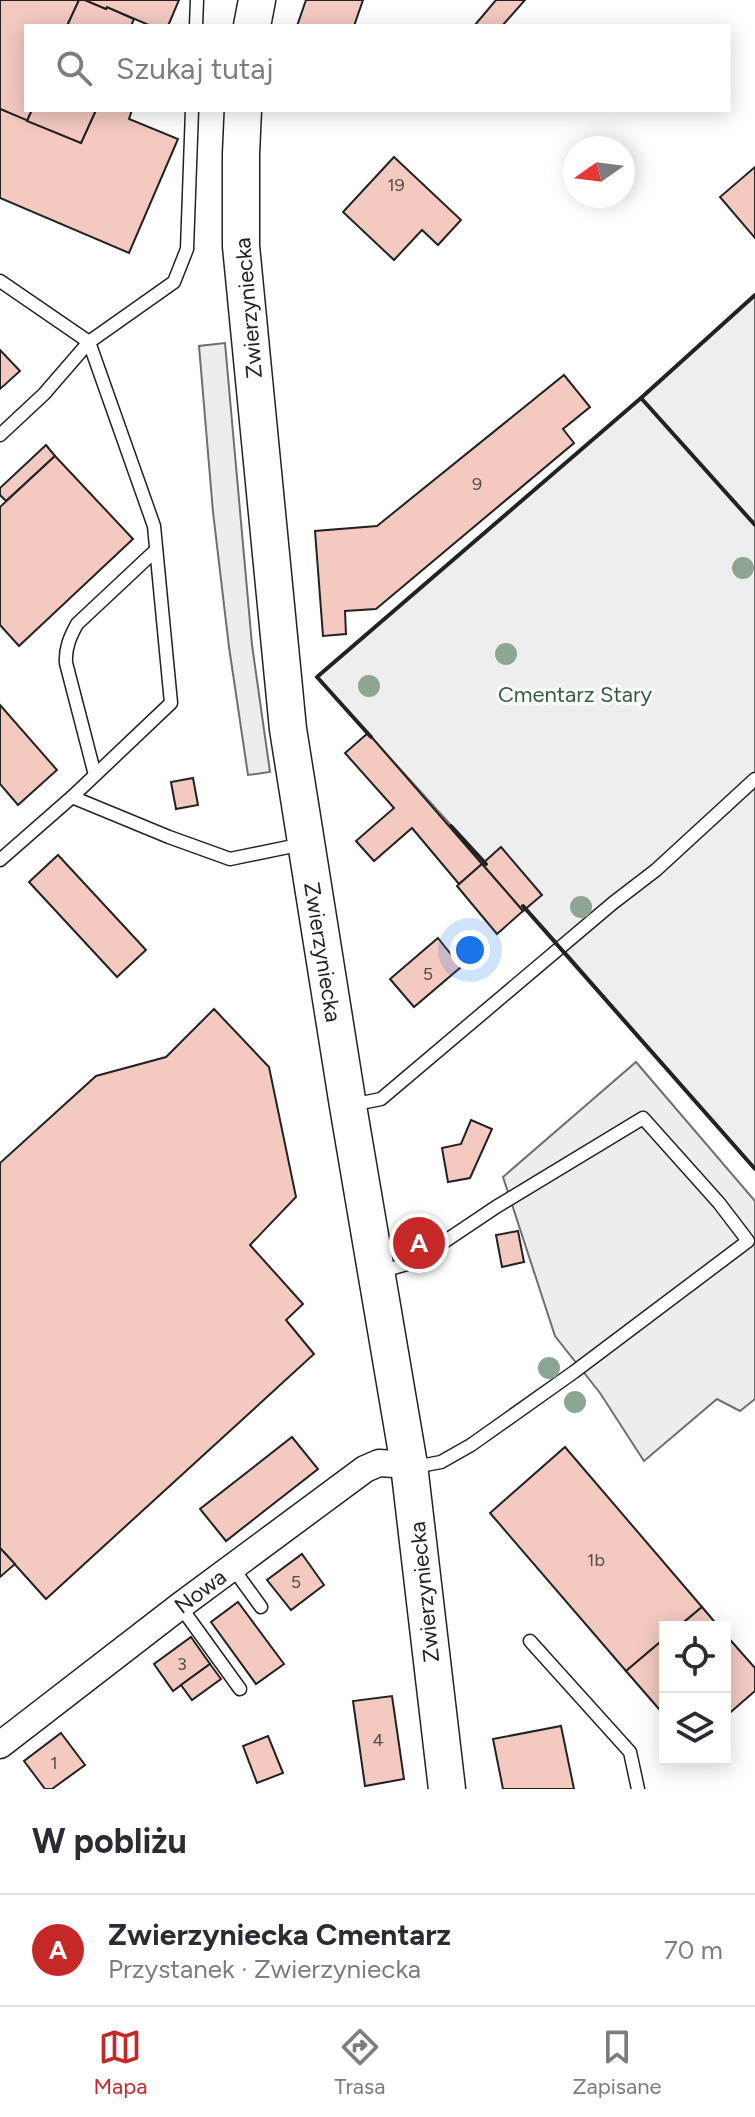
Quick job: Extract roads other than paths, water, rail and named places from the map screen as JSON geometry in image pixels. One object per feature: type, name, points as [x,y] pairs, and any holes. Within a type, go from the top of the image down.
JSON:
[{"type":"street","points":[[252,24],[257,0]]},
{"type":"street","name":"Zwierzyniecka","points":[[243,112],[241,246],[288,729],[409,1465],[447,1789]]},
{"type":"street","name":"Nowa","points":[[0,1745],[365,1469],[379,1463],[409,1465]]},
{"type":"lane","points":[[196,24],[197,0]]},
{"type":"lane","points":[[0,435],[44,394],[89,342],[174,282],[187,249],[192,112]]},
{"type":"lane","points":[[0,281],[89,342],[154,526],[171,703],[0,860]]},
{"type":"lane","points":[[95,775],[66,663],[69,640],[77,624],[156,550]]},
{"type":"lane","points":[[348,1106],[381,1099],[656,870],[755,779]]},
{"type":"lane","points":[[72,797],[230,859],[306,843]]},
{"type":"lane","points":[[376,1273],[414,1262],[496,1207],[643,1118],[719,1203],[748,1241],[471,1445],[441,1462],[409,1465]]},
{"type":"lane","points":[[232,1567],[261,1607]]},
{"type":"lane","points":[[180,1606],[240,1689]]},
{"type":"lane","points":[[530,1641],[630,1752],[638,1789]]},
{"type":"place","name":"Zwierzyniecka Cmentarz","points":[[419,1243]]},
{"type":"park label","name":"Cmentarz Stary","points":[[575,694]]}]
